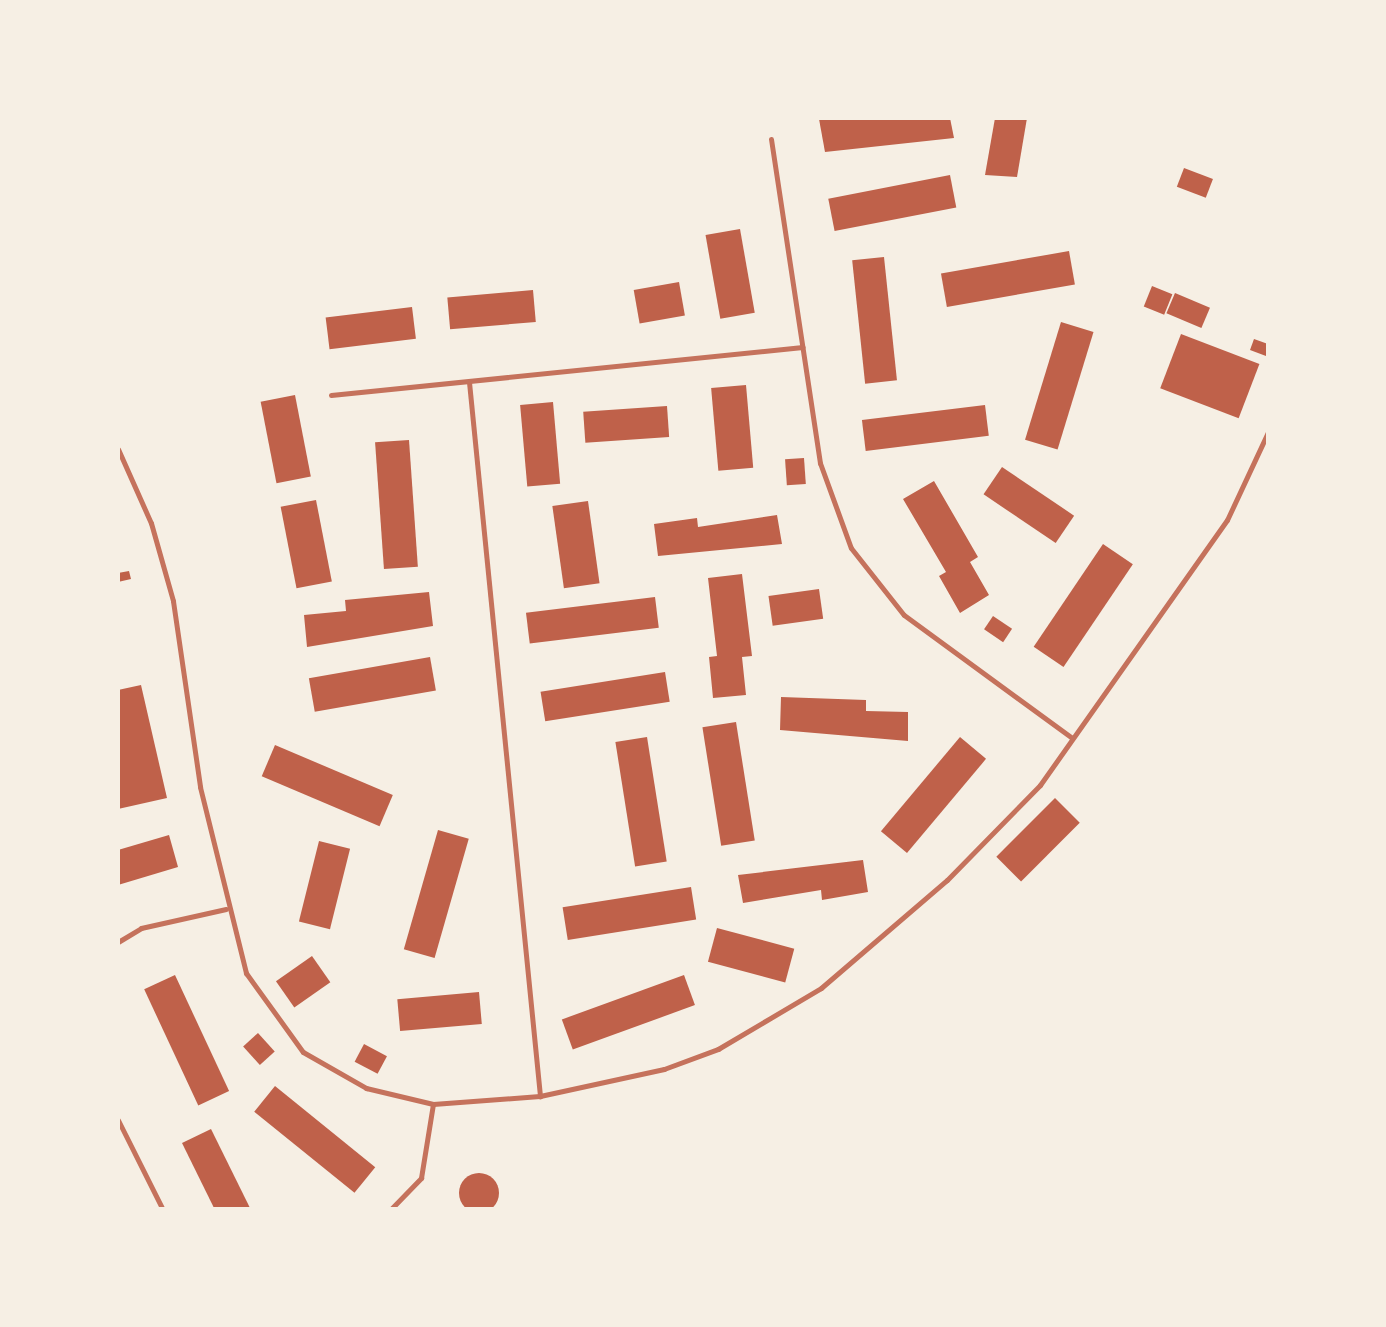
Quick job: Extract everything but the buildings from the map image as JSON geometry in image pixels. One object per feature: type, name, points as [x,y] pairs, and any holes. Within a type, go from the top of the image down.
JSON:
[{"type":"lane","points":[[771,138],[830,501],[876,586],[936,641],[1072,738]]},
{"type":"lane","points":[[331,395],[804,348]]},
{"type":"lane","points":[[468,382],[540,1096]]},
{"type":"lane","points":[[118,449],[151,523],[173,601],[192,746],[226,909],[246,973],[267,1010],[303,1052],[366,1088],[433,1104],[540,1096],[664,1070],[790,1010],[873,946],[995,834],[1072,738],[1218,535],[1268,432]]},
{"type":"lane","points":[[118,942],[141,928],[226,909]]},
{"type":"lane","points":[[390,1210],[421,1178],[433,1104]]},
{"type":"lane","points":[[118,1120],[163,1210]]}]
